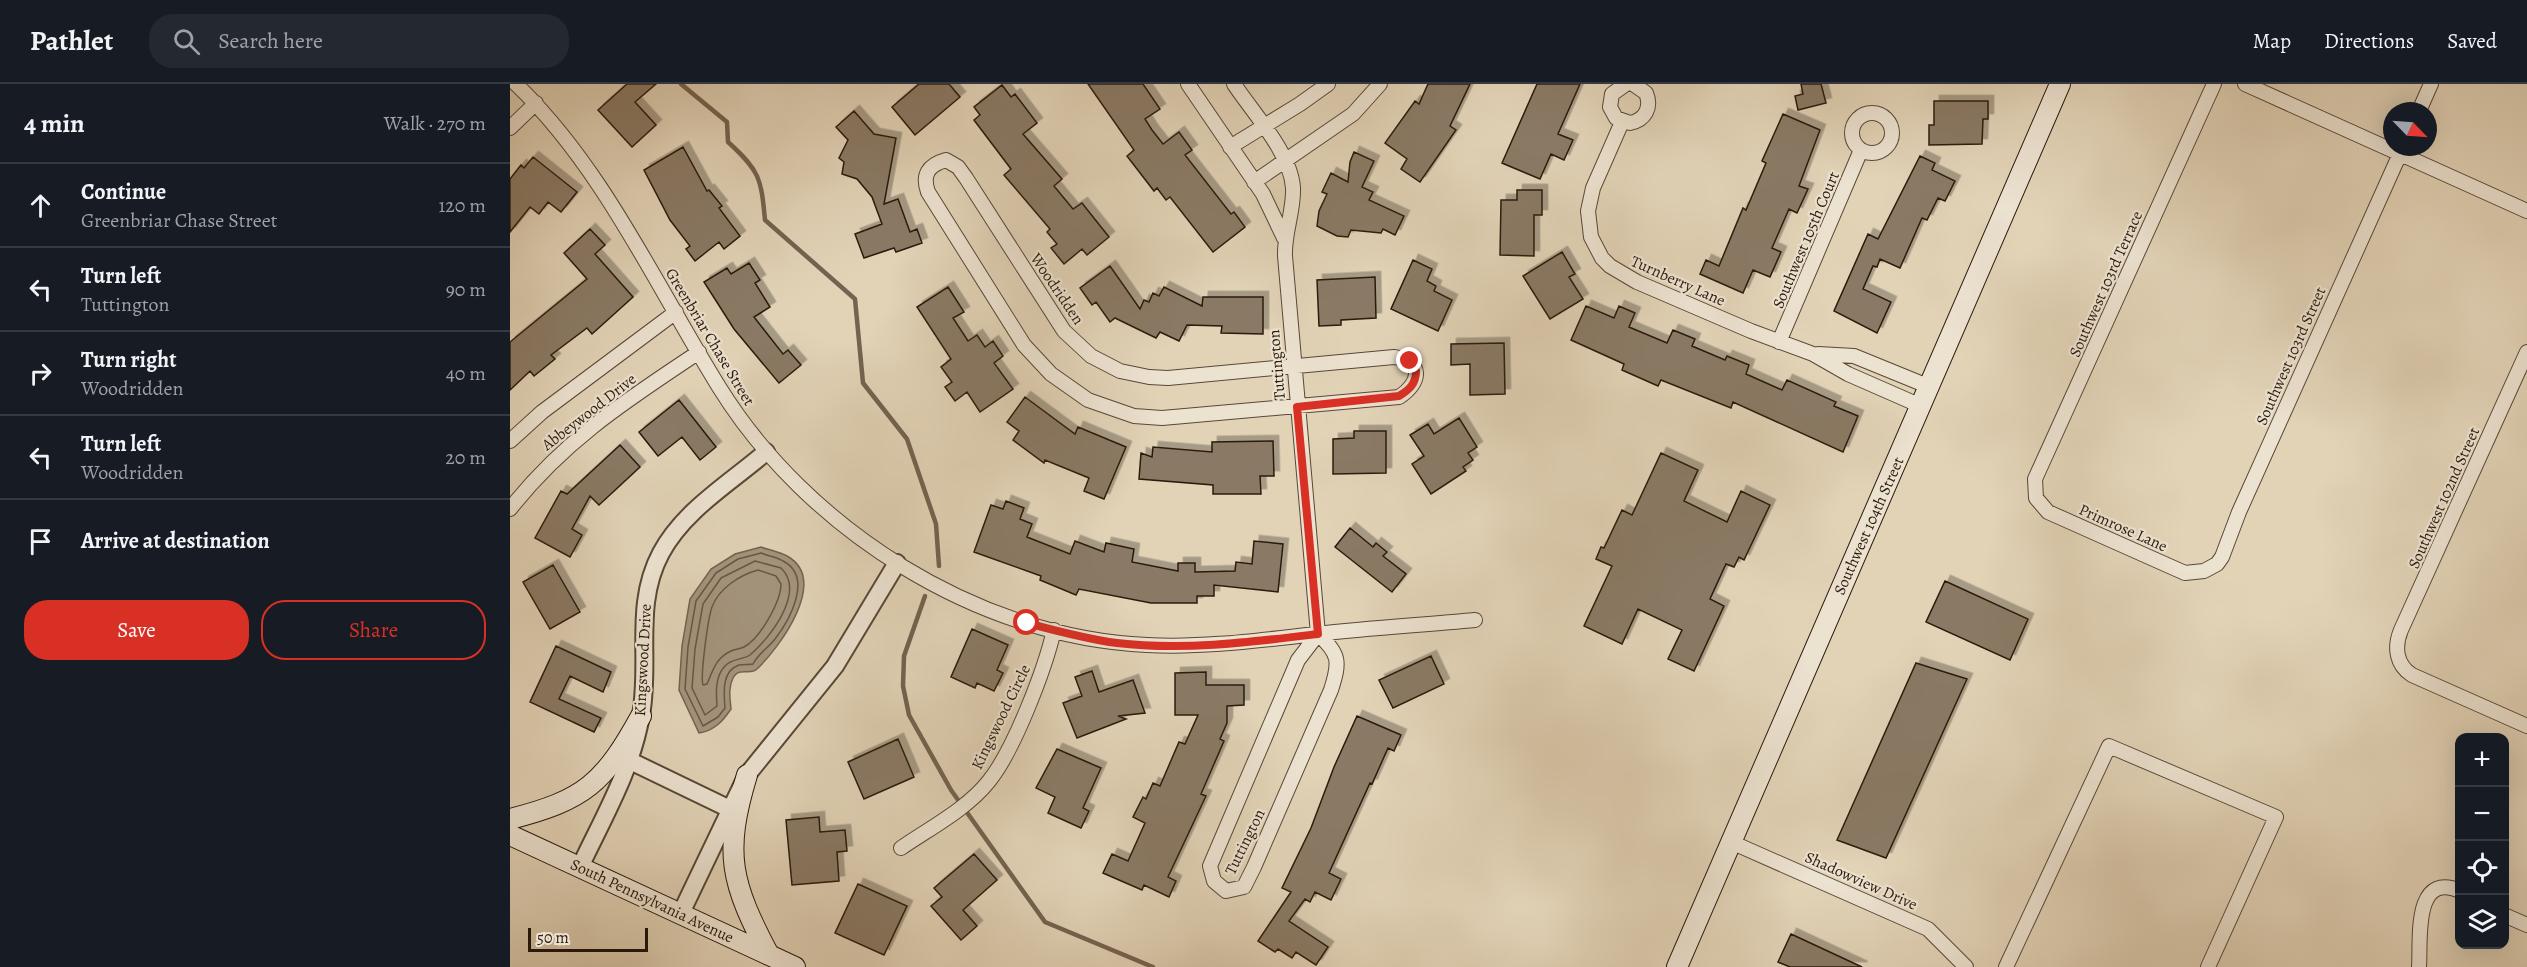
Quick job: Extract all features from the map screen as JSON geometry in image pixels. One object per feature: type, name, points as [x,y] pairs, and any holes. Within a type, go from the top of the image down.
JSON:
[{"type":"main road","name":"Southwest 104th Street","points":[[1677,967],[2060,84]]},
{"type":"main road","points":[[510,819],[562,804],[579,795],[624,758],[641,716]]},
{"type":"main road","points":[[747,775],[733,810],[735,873],[749,916],[769,955]]},
{"type":"main road","name":"South Pennsylvania Avenue","points":[[510,835],[795,967]]},
{"type":"street","name":"Greenbriar Chase Street","points":[[516,84],[536,103],[573,146],[676,312],[719,388],[766,452],[832,518],[897,563],[978,605],[1054,630],[1116,643],[1171,646],[1263,641],[1475,620]]},
{"type":"street","name":"Tuttington","points":[[1188,84],[1254,182],[1284,237],[1318,634],[1298,660],[1210,867],[1214,881],[1226,891],[1239,889],[1248,880],[1331,690],[1338,659],[1332,646],[1318,634]]},
{"type":"street","name":"Tuttington","points":[[1234,84],[1286,159],[1293,187],[1290,221],[1284,237]]},
{"type":"street","points":[[1230,147],[1328,84]]},
{"type":"street","points":[[1254,182],[1353,114],[1380,84]]},
{"type":"street","points":[[1626,84],[1617,88],[1610,100],[1612,114],[1623,122],[1637,122],[1646,114],[1649,106],[1646,93],[1633,84]]},
{"type":"street","name":"Southwest 103rd Terrace","points":[[2036,498],[2038,469],[2057,433],[2214,84]]},
{"type":"street","points":[[2245,84],[2383,143]]},
{"type":"street","points":[[2423,102],[2432,84]]},
{"type":"street","points":[[510,128],[536,103]]},
{"type":"street","name":"Turnberry Lane","points":[[1623,122],[1589,198],[1591,237],[1602,258],[1620,273],[1637,282],[1779,342],[1814,354],[1848,374],[1921,406]]},
{"type":"street","name":"Southwest 105th Court","points":[[1779,342],[1862,150]]},
{"type":"street","name":"Southwest 103rd Street","points":[[2204,572],[2217,564],[2222,556],[2244,501],[2399,156]]},
{"type":"street","points":[[2412,156],[2527,211]]},
{"type":"street","name":"Woodridden","points":[[946,160],[958,167],[1064,331],[1079,348],[1102,362],[1134,375],[1168,378],[1294,366],[1394,357],[1410,361],[1416,371],[1412,386],[1399,396],[1176,418],[1148,417],[1105,407],[1074,392],[1042,367],[1020,338],[928,192],[925,182],[927,171],[946,160]]},
{"type":"street","name":"Abbeywood Drive","points":[[510,441],[542,412],[676,312]]},
{"type":"street","name":"Abbeywood Drive","points":[[510,508],[538,473],[567,446],[699,352]]},
{"type":"street","name":"Southwest 102nd Street","points":[[2527,352],[2397,640],[2398,659],[2402,667],[2412,675],[2527,726]]},
{"type":"street","name":"Turnberry Lane","points":[[1814,354],[1854,356],[1930,387]]},
{"type":"street","name":"Kingswood Drive","points":[[641,716],[642,616],[647,587],[661,553],[680,525],[766,452]]},
{"type":"street","name":"Primrose Lane","points":[[2036,498],[2042,508],[2051,514],[2139,550],[2172,568],[2185,573],[2204,572]]},
{"type":"street","points":[[747,775],[835,666],[897,563]]},
{"type":"street","name":"Kingswood Circle","points":[[901,848],[953,812],[979,792],[989,781],[1008,749],[1043,668],[1054,630]]},
{"type":"street","points":[[2007,967],[2109,746],[2276,817],[2208,967]]},
{"type":"street","points":[[580,867],[624,758],[733,810],[681,913]]},
{"type":"street","name":"Shadowview Drive","points":[[1731,842],[1928,929],[1966,967]]},
{"type":"street","points":[[2419,967],[2420,911],[2431,894],[2445,889],[2455,890]]},
{"type":"street","points":[[2509,917],[2527,925]]},
{"type":"water","points":[[761,547],[787,556],[799,567],[804,581],[802,597],[787,630],[766,659],[754,671],[735,674],[731,682],[731,709],[728,713],[714,728],[699,733],[679,690],[682,646],[690,599],[711,569],[735,554]]},
{"type":"building","points":[[627,84],[656,84],[635,102],[656,125],[632,147],[598,110]]},
{"type":"building","points":[[919,84],[949,84],[960,97],[915,135],[892,107]]},
{"type":"building","points":[[1088,84],[1143,84],[1160,109],[1145,119],[1152,130],[1163,144],[1179,132],[1192,150],[1185,155],[1231,214],[1234,212],[1245,227],[1213,252],[1170,197],[1166,200],[1157,188],[1154,191],[1127,156],[1134,150]]},
{"type":"building","points":[[1428,84],[1470,84],[1450,126],[1456,130],[1420,182],[1401,169],[1407,159],[1385,143],[1415,101],[1419,104]]},
{"type":"building","points":[[1537,84],[1580,84],[1558,134],[1573,140],[1564,160],[1551,154],[1540,179],[1502,163]]},
{"type":"building","points":[[1801,84],[1821,84],[1826,103],[1798,110],[1795,96],[1803,94]]},
{"type":"building","points":[[1002,85],[1011,97],[1015,94],[1037,123],[1023,134],[1062,179],[1054,186],[1073,209],[1082,203],[1109,237],[1087,255],[1082,249],[1064,264],[1051,248],[1057,244],[1047,232],[1050,229],[1004,175],[1011,169],[974,120],[980,115],[974,107]]},
{"type":"building","points":[[1934,101],[1988,101],[1988,119],[1983,119],[1982,144],[1929,145],[1929,125],[1934,125]]},
{"type":"building","points":[[854,111],[874,134],[896,138],[884,204],[898,199],[910,232],[917,229],[922,243],[896,252],[894,248],[864,258],[855,234],[882,224],[872,197],[857,179],[842,174],[844,162],[839,158],[848,140],[836,127]]},
{"type":"building","points":[[1783,114],[1820,130],[1799,186],[1808,189],[1797,213],[1789,209],[1772,248],[1781,252],[1770,277],[1753,270],[1743,293],[1700,274],[1706,260],[1719,266],[1743,208],[1746,210],[1766,163],[1762,161]]},
{"type":"building","points":[[683,147],[707,191],[709,190],[722,206],[719,208],[740,236],[724,249],[719,242],[695,261],[686,249],[690,246],[670,220],[644,170]]},
{"type":"building","points":[[1354,152],[1374,161],[1362,187],[1373,192],[1369,200],[1404,216],[1395,235],[1383,229],[1381,233],[1351,230],[1348,237],[1337,236],[1317,226],[1319,211],[1327,194],[1322,192],[1331,173],[1348,182],[1350,162]]},
{"type":"building","points":[[1920,156],[1935,163],[1932,170],[1955,181],[1945,201],[1938,198],[1927,220],[1922,218],[1900,268],[1880,259],[1877,267],[1873,266],[1863,289],[1891,302],[1877,333],[1834,311],[1868,234],[1878,239]]},
{"type":"building","points":[[533,157],[577,192],[561,212],[548,202],[539,214],[530,207],[510,232],[510,179],[521,165],[524,168]]},
{"type":"building","points":[[1517,190],[1542,190],[1542,215],[1534,215],[1534,256],[1500,255],[1501,200],[1517,200]]},
{"type":"building","points":[[590,229],[605,245],[595,254],[633,297],[592,334],[587,328],[551,355],[555,359],[534,376],[530,371],[510,390],[510,342],[587,279],[564,253]]},
{"type":"building","points":[[1562,252],[1575,274],[1569,277],[1583,299],[1550,319],[1523,276]]},
{"type":"building","points":[[1413,260],[1432,269],[1427,281],[1436,286],[1434,291],[1452,300],[1438,331],[1391,309]]},
{"type":"building","points":[[749,263],[760,280],[755,283],[770,307],[754,317],[783,354],[788,350],[801,365],[779,383],[734,329],[704,282],[727,268],[731,274]]},
{"type":"building","points":[[1110,266],[1140,309],[1144,300],[1149,302],[1153,293],[1159,296],[1164,287],[1202,306],[1203,297],[1263,297],[1263,334],[1221,333],[1222,326],[1187,325],[1179,341],[1160,332],[1156,338],[1115,318],[1110,322],[1096,302],[1092,305],[1080,288]]},
{"type":"building","points":[[1375,277],[1376,318],[1341,320],[1341,325],[1319,326],[1317,280]]},
{"type":"building","points":[[948,287],[964,312],[953,318],[968,341],[977,335],[985,347],[993,341],[1003,356],[994,363],[1013,389],[980,412],[967,392],[955,401],[945,387],[952,382],[941,367],[951,359],[917,307]]},
{"type":"building","points":[[1586,306],[1614,318],[1619,306],[1635,313],[1629,327],[1667,343],[1673,330],[1695,339],[1692,346],[1725,360],[1727,356],[1749,365],[1746,374],[1782,390],[1787,380],[1836,402],[1834,406],[1858,416],[1843,452],[1733,402],[1731,408],[1661,380],[1658,386],[1622,370],[1624,364],[1571,340]]},
{"type":"building","points":[[1504,343],[1505,394],[1470,395],[1470,364],[1451,365],[1451,344]]},
{"type":"building","points":[[1025,397],[1075,434],[1078,427],[1126,447],[1104,499],[1084,491],[1089,478],[1045,460],[1044,463],[1013,440],[1019,431],[1007,422]]},
{"type":"building","points":[[679,400],[716,447],[700,460],[682,437],[658,456],[639,432]]},
{"type":"building","points":[[1459,418],[1477,447],[1468,453],[1473,460],[1463,467],[1466,471],[1431,494],[1412,464],[1424,456],[1410,435],[1428,424],[1434,434]]},
{"type":"building","points":[[1354,431],[1386,431],[1386,473],[1333,474],[1333,439],[1354,438]]},
{"type":"building","points":[[1273,441],[1274,476],[1260,476],[1261,494],[1213,494],[1213,485],[1139,479],[1141,453],[1152,457],[1153,447],[1212,452],[1212,442]]},
{"type":"building","points":[[620,445],[640,467],[599,505],[590,496],[572,529],[582,535],[570,557],[535,538],[561,491],[567,494]]},
{"type":"building","points":[[1661,453],[1698,470],[1684,501],[1727,522],[1741,491],[1770,505],[1744,560],[1739,557],[1734,567],[1726,564],[1710,599],[1724,606],[1694,671],[1668,659],[1682,630],[1638,609],[1622,644],[1584,626],[1612,566],[1596,559],[1601,547],[1604,548],[1622,510],[1632,515]]},
{"type":"building","points":[[1006,501],[1024,508],[1020,519],[1032,524],[1027,537],[1070,554],[1075,541],[1104,552],[1106,543],[1134,549],[1132,562],[1178,571],[1178,563],[1195,563],[1195,572],[1235,571],[1236,562],[1252,564],[1254,541],[1283,544],[1278,592],[1214,585],[1214,596],[1197,596],[1197,603],[1151,603],[1079,589],[1076,595],[1040,580],[1041,576],[974,552],[991,505],[1003,509]]},
{"type":"building","points":[[1350,528],[1373,547],[1376,543],[1387,552],[1383,556],[1406,574],[1392,592],[1335,547]]},
{"type":"building","points":[[553,565],[580,612],[550,629],[523,582]]},
{"type":"building","points":[[1945,581],[2028,619],[2010,660],[1926,622]]},
{"type":"building","points":[[972,629],[1008,645],[997,670],[1003,673],[994,691],[977,683],[975,688],[951,677]]},
{"type":"building","points":[[556,646],[611,672],[603,692],[570,676],[559,699],[601,718],[594,732],[530,702]]},
{"type":"building","points":[[1431,656],[1444,684],[1393,708],[1379,680]]},
{"type":"building","points":[[1916,663],[1967,679],[1886,858],[1837,840]]},
{"type":"building","points":[[1092,671],[1099,692],[1133,680],[1145,713],[1118,716],[1126,719],[1077,738],[1063,703],[1082,696],[1075,677]]},
{"type":"building","points":[[1206,672],[1206,685],[1244,685],[1244,705],[1227,706],[1227,723],[1220,739],[1224,741],[1201,794],[1206,796],[1168,877],[1176,881],[1169,897],[1144,885],[1142,890],[1103,873],[1112,854],[1128,861],[1145,823],[1133,817],[1143,797],[1146,799],[1153,783],[1160,786],[1179,742],[1185,744],[1198,715],[1175,715],[1175,673]]},
{"type":"building","points":[[1357,716],[1401,735],[1394,751],[1388,748],[1329,873],[1341,879],[1331,900],[1315,892],[1310,902],[1305,899],[1289,921],[1328,947],[1316,965],[1296,952],[1292,958],[1278,949],[1275,952],[1258,941],[1291,892],[1282,888],[1311,828],[1334,767]]},
{"type":"building","points":[[898,739],[914,777],[864,799],[848,762]]},
{"type":"building","points":[[1057,749],[1101,768],[1083,808],[1089,811],[1081,828],[1048,813],[1055,797],[1036,788]]},
{"type":"building","points":[[819,817],[820,832],[845,830],[847,851],[837,852],[839,881],[792,885],[786,820]]},
{"type":"building","points":[[974,854],[997,880],[963,910],[977,926],[961,940],[931,906],[942,897],[934,888]]},
{"type":"building","points":[[858,884],[907,906],[884,955],[835,933]]},
{"type":"building","points":[[1791,934],[1862,967],[1790,967],[1778,962]]},
{"type":"waterway","points":[[681,84],[727,122],[728,142],[753,168],[757,176],[765,220],[855,299],[863,383],[907,439],[936,524],[939,566]]},
{"type":"waterway","points":[[925,596],[904,656],[903,686],[909,715],[951,790],[1045,922],[1153,967]]},
{"type":"route","points":[[1027,623],[1116,643],[1171,646],[1263,641],[1318,634],[1297,407],[1399,396],[1406,392],[1415,381],[1416,371],[1410,361]]}]
